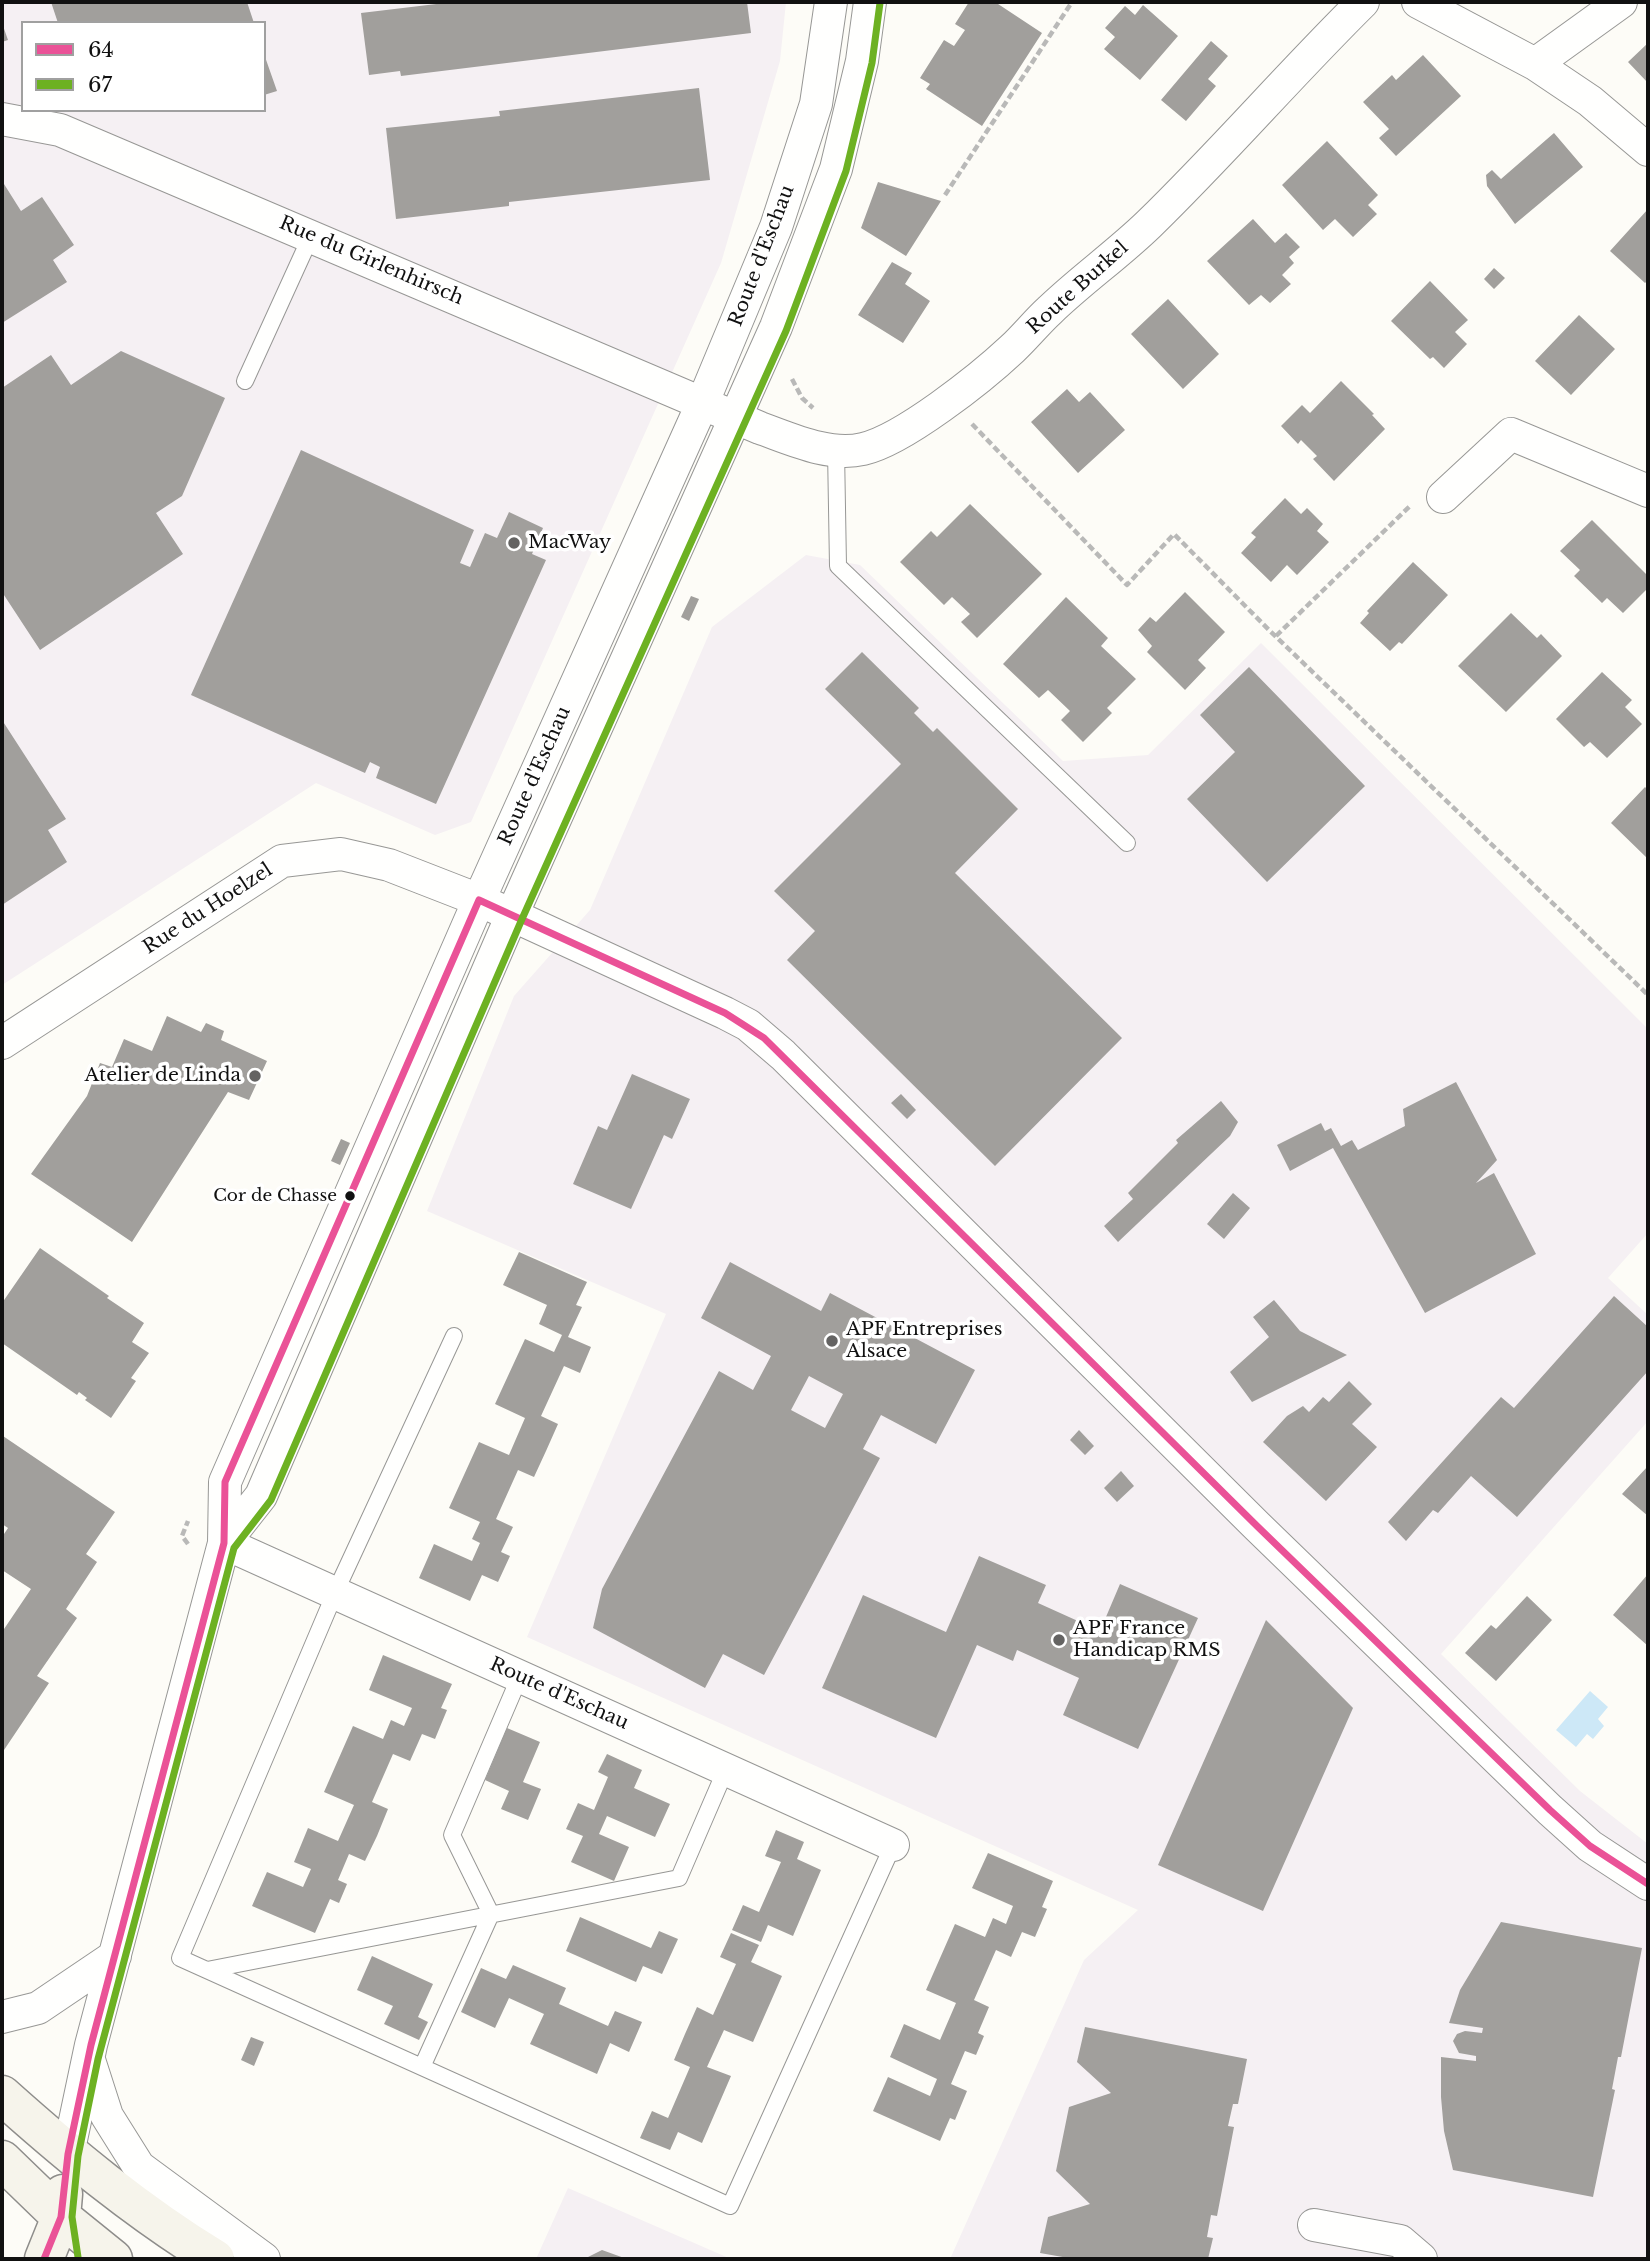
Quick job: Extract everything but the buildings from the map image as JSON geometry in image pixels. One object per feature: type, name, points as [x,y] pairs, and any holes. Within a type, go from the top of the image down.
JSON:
[{"type":"street","name":"Route d'Eschau","points":[[44,2259],[61,2217],[68,2154],[88,2057],[224,1543],[225,1482],[479,900],[704,402],[776,228],[816,104],[831,2]]},
{"type":"street","name":"Route d'Eschau","points":[[224,1543],[261,1496],[512,915],[776,327],[836,169],[862,61],[870,2]]},
{"type":"street","name":"Route Burkel","points":[[736,416],[792,440],[836,450],[857,450],[883,442],[951,398],[1010,351],[1050,309],[1180,194],[1305,59],[1363,2]]},
{"type":"street","points":[[1418,2],[1535,64],[1590,101],[1648,150]]},
{"type":"street","points":[[1535,64],[1621,2]]},
{"type":"street","name":"Rue du Girlenhirsch","points":[[2,119],[60,130],[736,416]]},
{"type":"street","points":[[1444,497],[1511,434],[1648,491]]},
{"type":"street","name":"Rue du Hoelzel","points":[[2,1043],[282,861],[341,854],[388,865],[479,900],[725,1013],[764,1038],[1550,1810],[1590,1846],[1648,1884]]},
{"type":"street","name":"Route d'Eschau","points":[[224,1543],[893,1845]]},
{"type":"street","points":[[2,2017],[38,2008],[115,1956]]},
{"type":"street","points":[[88,2057],[107,2116],[139,2167],[264,2259]]},
{"type":"street","points":[[2,2095],[68,2154],[182,2239],[215,2259]]},
{"type":"street","points":[[2,2160],[61,2217],[113,2259]]},
{"type":"street","name":"Route d'Eschau","points":[[61,2217],[68,2259]]},
{"type":"street","points":[[1314,2225],[1400,2241],[1421,2259]]},
{"type":"lane","points":[[246,381],[311,236]]},
{"type":"lane","points":[[836,450],[838,566],[1127,843]]},
{"type":"lane","points":[[454,1336],[335,1593],[180,1958],[730,2206],[893,1845]]},
{"type":"lane","points":[[491,1914],[452,1835],[520,1676]]},
{"type":"lane","points":[[206,1970],[679,1878],[726,1769]]},
{"type":"lane","points":[[422,2067],[491,1914]]},
{"type":"path","points":[[945,195],[1072,2]]},
{"type":"path","points":[[791,377],[802,398],[821,414]]},
{"type":"path","points":[[963,415],[1127,585],[1174,534],[1648,995]]},
{"type":"path","points":[[1276,636],[1413,502],[1444,497]]},
{"type":"shaded area","points":[[2,2],[786,2],[780,61],[721,263],[471,822],[435,835],[316,783],[2,985]]},
{"type":"shaded area","points":[[806,555],[860,565],[1063,761],[1148,755],[1261,643],[1648,1029],[1648,1233],[1608,1278],[1648,1315],[1648,1421],[1441,1654],[1580,1791],[1648,1844],[1648,2259],[950,2259],[1084,1960],[1138,1910],[527,1637],[666,1314],[427,1211],[514,996],[590,910],[712,627]]},
{"type":"shaded area","points":[[568,2188],[731,2259],[536,2259]]},
{"type":"water","points":[[1590,1691],[1608,1707],[1598,1719],[1604,1726],[1593,1739],[1587,1734],[1576,1747],[1556,1730]]},
{"type":"transit line","name":"67","points":[[78,2257],[72,2217],[78,2156],[98,2059],[234,1548],[271,1500],[522,919],[786,331],[846,171],[872,63],[880,3]]},
{"type":"transit line","name":"64","points":[[44,2259],[61,2217],[68,2154],[91,2045],[224,1543],[225,1482],[479,900],[725,1013],[764,1038],[1257,1526],[1550,1810],[1590,1846],[1648,1884]]},
{"type":"place","name":"MacWay","points":[[514,543]]},
{"type":"place","name":"Atelier de Linda","points":[[255,1076]]},
{"type":"place","name":"Cor de Chasse","points":[[350,1196]]},
{"type":"place","name":"APF Entreprises Alsace","points":[[832,1341]]},
{"type":"place","name":"APF France Handicap RMS","points":[[1059,1640]]}]
